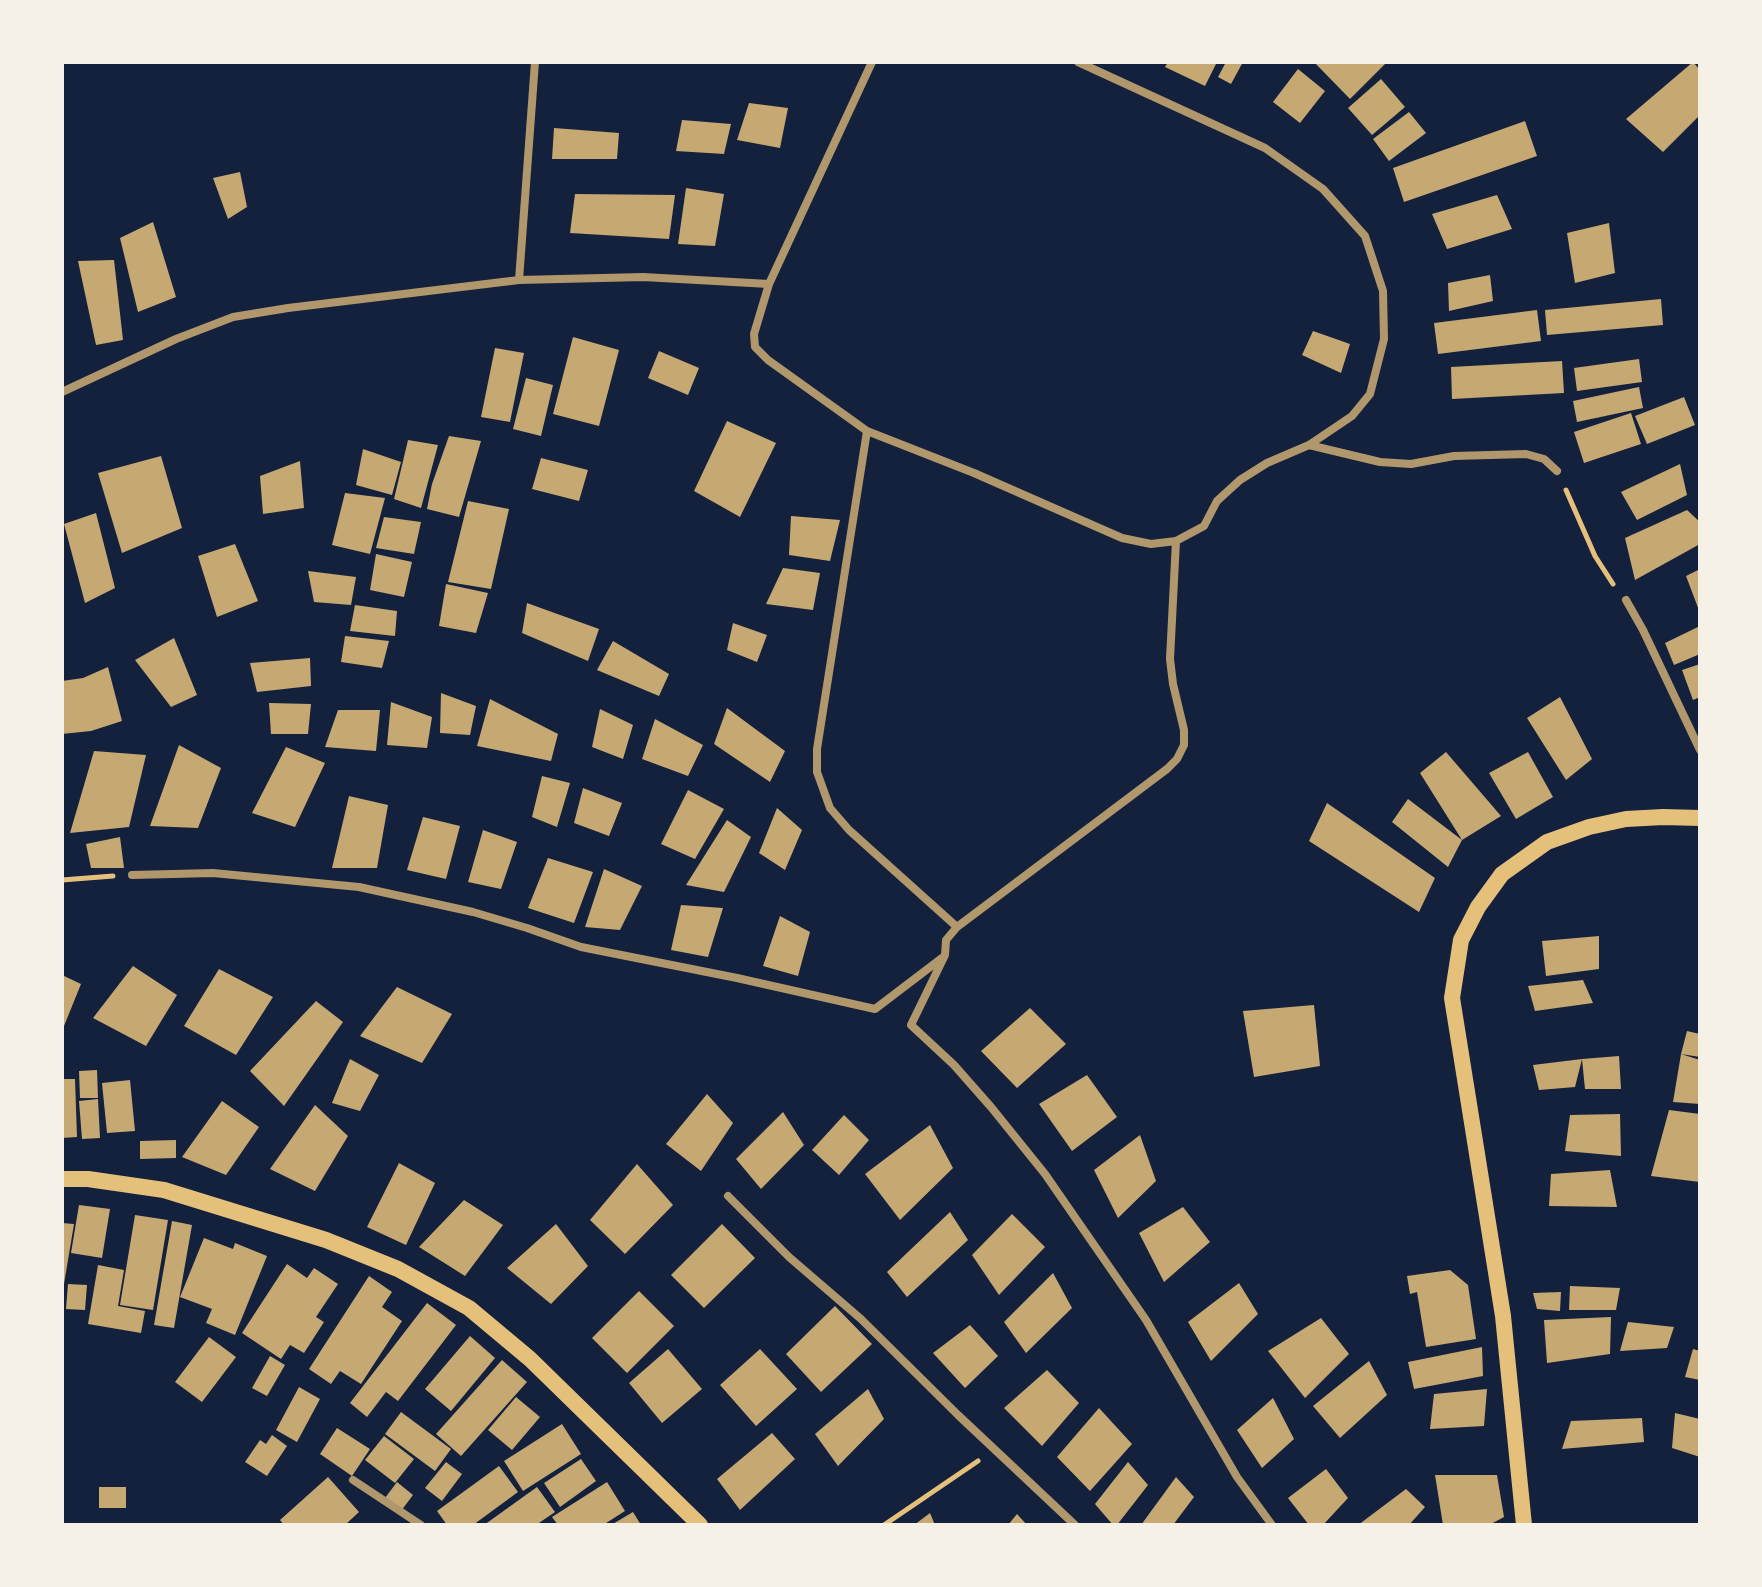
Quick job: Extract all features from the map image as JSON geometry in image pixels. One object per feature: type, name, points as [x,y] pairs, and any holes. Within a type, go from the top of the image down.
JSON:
[{"type":"main road","points":[[1524,1525],[1503,1316],[1452,998],[1461,940],[1478,907],[1502,874],[1547,842],[1589,827],[1626,819],[1700,818]]},
{"type":"main road","points":[[62,1179],[88,1179],[164,1190],[326,1240],[398,1269],[469,1308],[530,1359],[700,1525]]},
{"type":"street","points":[[519,280],[535,62]]},
{"type":"street","points":[[872,62],[769,284],[754,334],[755,347],[768,360],[867,431],[974,473],[1122,538],[1151,544],[1176,541],[1204,526],[1217,501],[1240,480],[1267,463],[1309,445],[1352,416],[1370,394],[1384,339],[1383,291],[1365,236],[1323,189],[1265,148],[1078,62]]},
{"type":"street","points":[[62,392],[176,339],[233,317],[288,308],[519,280],[643,277],[769,284]]},
{"type":"street","points":[[867,431],[817,749],[817,772],[830,808],[849,830],[957,927]]},
{"type":"street","points":[[1309,445],[1380,462],[1411,464],[1454,456],[1526,454],[1544,459],[1557,471]]},
{"type":"street","points":[[1176,541],[1170,659],[1184,730],[1184,745],[1177,759],[957,927],[946,940],[945,955],[911,1025],[954,1065],[1045,1174],[1138,1308],[1237,1477],[1272,1525]]},
{"type":"street","points":[[1626,600],[1700,750]]},
{"type":"street","points":[[132,875],[213,873],[359,887],[473,912],[581,947],[875,1009],[945,955]]},
{"type":"street","points":[[728,1196],[1075,1525]]},
{"type":"street","points":[[353,1480],[421,1525]]},
{"type":"path","points":[[1557,471],[1595,556],[1626,600]]},
{"type":"path","points":[[62,880],[132,875]]},
{"type":"path","points":[[884,1525],[996,1449]]},
{"type":"building","points":[[1168,62],[1217,62],[1205,86],[1165,67]]},
{"type":"building","points":[[1226,62],[1243,62],[1231,84],[1218,77]]},
{"type":"building","points":[[1314,62],[1387,62],[1350,99]]},
{"type":"building","points":[[1693,62],[1700,70],[1700,115],[1663,152],[1626,119]]},
{"type":"building","points":[[1298,69],[1325,91],[1300,123],[1273,102]]},
{"type":"building","points":[[1381,79],[1405,107],[1372,135],[1348,108]]},
{"type":"building","points":[[749,103],[788,108],[780,148],[737,140]]},
{"type":"building","points":[[1409,112],[1426,133],[1389,161],[1373,139]]},
{"type":"building","points":[[682,120],[731,124],[724,154],[676,151]]},
{"type":"building","points":[[1525,121],[1537,156],[1404,202],[1393,168]]},
{"type":"building","points":[[554,128],[619,133],[617,159],[552,159]]},
{"type":"building","points":[[240,172],[247,207],[228,219],[213,178]]},
{"type":"building","points":[[686,188],[724,194],[715,246],[678,244]]},
{"type":"building","points":[[575,194],[675,195],[669,239],[570,233]]},
{"type":"building","points":[[1497,195],[1512,229],[1447,249],[1432,214]]},
{"type":"building","points":[[153,222],[176,297],[138,312],[120,238]]},
{"type":"building","points":[[1609,223],[1615,273],[1575,283],[1567,233]]},
{"type":"building","points":[[114,260],[123,340],[96,345],[78,261]]},
{"type":"building","points":[[1490,275],[1493,301],[1449,311],[1448,283]]},
{"type":"building","points":[[1661,299],[1663,325],[1547,335],[1545,310]]},
{"type":"building","points":[[1537,310],[1541,341],[1438,354],[1434,323]]},
{"type":"building","points":[[1313,331],[1350,344],[1341,373],[1302,355]]},
{"type":"building","points":[[573,337],[619,350],[599,426],[553,414]]},
{"type":"building","points":[[495,348],[524,353],[510,422],[481,417]]},
{"type":"building","points":[[659,351],[699,368],[688,395],[648,378]]},
{"type":"building","points":[[1639,359],[1642,382],[1577,391],[1574,368]]},
{"type":"building","points":[[1562,361],[1564,393],[1452,399],[1451,367]]},
{"type":"building","points":[[526,378],[553,385],[541,436],[513,429]]},
{"type":"building","points":[[1639,387],[1643,408],[1577,422],[1573,401]]},
{"type":"building","points":[[1684,397],[1695,425],[1647,444],[1635,416]]},
{"type":"building","points":[[1631,413],[1641,444],[1584,463],[1574,432]]},
{"type":"building","points":[[727,421],[776,443],[740,517],[694,491]]},
{"type":"building","points":[[449,436],[481,441],[459,517],[427,509],[432,484]]},
{"type":"building","points":[[408,440],[438,445],[421,508],[394,499]]},
{"type":"building","points":[[363,449],[401,462],[392,495],[356,485]]},
{"type":"building","points":[[161,456],[182,528],[122,553],[98,473]]},
{"type":"building","points":[[541,458],[588,470],[579,501],[532,489]]},
{"type":"building","points":[[300,461],[304,508],[263,514],[260,476]]},
{"type":"building","points":[[1680,464],[1687,495],[1637,520],[1621,492]]},
{"type":"building","points":[[345,493],[385,498],[370,554],[332,545]]},
{"type":"building","points":[[468,501],[509,509],[491,589],[448,582]]},
{"type":"building","points":[[1687,510],[1700,522],[1700,544],[1635,580],[1625,538]]},
{"type":"building","points":[[96,513],[115,588],[85,603],[64,524]]},
{"type":"building","points":[[791,516],[840,520],[830,561],[789,555]]},
{"type":"building","points":[[384,517],[421,522],[414,554],[376,548]]},
{"type":"building","points":[[235,544],[258,601],[217,617],[198,556]]},
{"type":"building","points":[[376,554],[412,562],[404,597],[370,590]]},
{"type":"building","points":[[783,568],[820,573],[813,610],[766,604]]},
{"type":"building","points":[[1700,569],[1700,613],[1686,576]]},
{"type":"building","points":[[308,571],[356,577],[351,605],[314,602]]},
{"type":"building","points":[[446,584],[488,593],[476,633],[439,626]]},
{"type":"building","points":[[527,603],[599,629],[588,661],[522,633]]},
{"type":"building","points":[[355,605],[397,611],[395,636],[350,631]]},
{"type":"building","points":[[733,623],[767,635],[757,662],[727,650]]},
{"type":"building","points":[[1700,626],[1700,654],[1674,665],[1665,643]]},
{"type":"building","points":[[345,636],[389,641],[382,668],[341,662]]},
{"type":"building","points":[[174,638],[197,695],[171,707],[135,660]]},
{"type":"building","points":[[613,641],[669,674],[659,696],[597,670]]},
{"type":"building","points":[[310,658],[311,686],[257,692],[250,663]]},
{"type":"building","points":[[1700,664],[1700,697],[1693,700],[1682,670]]},
{"type":"building","points":[[108,667],[122,721],[91,731],[62,734],[62,681],[83,678]]},
{"type":"building","points":[[441,693],[476,706],[470,735],[440,733]]},
{"type":"building","points":[[1560,697],[1592,759],[1566,780],[1527,718]]},
{"type":"building","points":[[490,699],[558,734],[551,761],[477,746]]},
{"type":"building","points":[[391,702],[432,717],[427,748],[387,745]]},
{"type":"building","points":[[269,703],[311,704],[308,734],[271,734]]},
{"type":"building","points":[[727,708],[785,751],[770,782],[714,744]]},
{"type":"building","points":[[600,709],[633,725],[623,759],[592,747]]},
{"type":"building","points":[[338,710],[380,710],[376,751],[325,747]]},
{"type":"building","points":[[655,719],[703,745],[688,776],[642,759]]},
{"type":"building","points":[[179,745],[221,768],[198,828],[150,826]]},
{"type":"building","points":[[286,747],[325,763],[295,827],[252,813]]},
{"type":"building","points":[[94,751],[146,755],[129,827],[70,833]]},
{"type":"building","points":[[1446,752],[1501,816],[1462,840],[1420,773]]},
{"type":"building","points":[[1528,752],[1553,797],[1516,819],[1489,773]]},
{"type":"building","points":[[542,776],[570,783],[557,827],[532,817]]},
{"type":"building","points":[[583,788],[622,803],[609,836],[574,823]]},
{"type":"building","points":[[688,790],[724,809],[695,859],[661,844]]},
{"type":"building","points":[[349,796],[388,805],[377,868],[332,868]]},
{"type":"building","points":[[1408,799],[1462,840],[1448,867],[1392,822]]},
{"type":"building","points":[[1327,803],[1435,878],[1419,912],[1309,841]]},
{"type":"building","points":[[777,808],[802,830],[785,870],[759,853]]},
{"type":"building","points":[[423,817],[460,826],[446,879],[407,870]]},
{"type":"building","points":[[727,820],[751,837],[724,892],[686,885]]},
{"type":"building","points":[[483,830],[517,842],[501,889],[468,882]]},
{"type":"building","points":[[120,837],[124,868],[91,868],[86,844]]},
{"type":"building","points":[[548,858],[593,872],[574,923],[528,908]]},
{"type":"building","points":[[604,869],[642,886],[620,930],[585,927]]},
{"type":"building","points":[[681,905],[723,908],[708,957],[671,950]]},
{"type":"building","points":[[780,916],[810,932],[798,976],[763,966]]},
{"type":"building","points":[[1599,936],[1599,969],[1546,976],[1542,941]]},
{"type":"building","points":[[133,966],[177,995],[146,1046],[93,1018]]},
{"type":"building","points":[[219,969],[273,997],[236,1055],[184,1026]]},
{"type":"building","points":[[62,975],[81,984],[62,1031]]},
{"type":"building","points":[[1583,980],[1593,1003],[1535,1011],[1528,986]]},
{"type":"building","points":[[397,987],[452,1014],[422,1063],[360,1036]]},
{"type":"building","points":[[316,1001],[343,1022],[284,1106],[250,1071]]},
{"type":"building","points":[[1314,1005],[1320,1066],[1254,1077],[1243,1011]]},
{"type":"building","points":[[1030,1008],[1066,1044],[1017,1088],[981,1051]]},
{"type":"building","points":[[1687,1031],[1700,1034],[1700,1057],[1681,1054]]},
{"type":"building","points":[[1681,1054],[1700,1060],[1700,1104],[1673,1102]]},
{"type":"building","points":[[1619,1056],[1621,1089],[1585,1089],[1582,1059]]},
{"type":"building","points":[[350,1059],[379,1075],[360,1111],[332,1103]]},
{"type":"building","points":[[1582,1059],[1575,1087],[1539,1090],[1533,1065]]},
{"type":"building","points":[[97,1070],[98,1098],[80,1098],[79,1071]]},
{"type":"building","points":[[1087,1075],[1117,1117],[1072,1151],[1039,1104]]},
{"type":"building","points":[[62,1079],[75,1079],[77,1137],[62,1138]]},
{"type":"building","points":[[130,1080],[135,1131],[107,1133],[102,1083]]},
{"type":"building","points":[[707,1094],[733,1123],[701,1171],[666,1144]]},
{"type":"building","points":[[98,1099],[100,1138],[82,1139],[79,1101]]},
{"type":"building","points":[[222,1101],[259,1127],[226,1175],[182,1157]]},
{"type":"building","points":[[315,1105],[348,1136],[315,1191],[270,1169]]},
{"type":"building","points":[[1669,1110],[1700,1114],[1700,1182],[1651,1176]]},
{"type":"building","points":[[783,1112],[804,1145],[761,1189],[736,1159]]},
{"type":"building","points":[[1620,1114],[1621,1156],[1565,1151],[1570,1115]]},
{"type":"building","points":[[844,1115],[869,1140],[839,1175],[812,1150]]},
{"type":"building","points":[[930,1125],[953,1168],[900,1220],[865,1174]]},
{"type":"building","points":[[1140,1135],[1156,1181],[1118,1218],[1094,1170]]},
{"type":"building","points":[[176,1140],[176,1158],[140,1159],[140,1141]]},
{"type":"building","points":[[399,1163],[435,1183],[406,1245],[367,1227]]},
{"type":"building","points":[[637,1164],[673,1205],[625,1254],[590,1220]]},
{"type":"building","points":[[1610,1170],[1617,1207],[1549,1206],[1551,1174]]},
{"type":"building","points":[[464,1200],[503,1225],[465,1276],[419,1247]]},
{"type":"building","points":[[79,1205],[110,1209],[102,1258],[71,1253]]},
{"type":"building","points":[[1183,1207],[1210,1242],[1164,1282],[1139,1233]]},
{"type":"building","points":[[950,1212],[968,1240],[907,1297],[887,1272]]},
{"type":"building","points":[[1012,1214],[1045,1247],[999,1295],[972,1255]]},
{"type":"building","points":[[135,1215],[168,1220],[153,1310],[120,1305]]},
{"type":"building","points":[[172,1221],[192,1225],[174,1328],[154,1325]]},
{"type":"building","points":[[62,1223],[74,1224],[64,1284],[62,1283]]},
{"type":"building","points":[[556,1224],[588,1266],[551,1304],[507,1268]]},
{"type":"building","points":[[722,1224],[755,1258],[704,1308],[671,1275]]},
{"type":"building","points":[[204,1238],[233,1249],[235,1243],[267,1256],[235,1335],[206,1323],[212,1309],[180,1297]]},
{"type":"building","points":[[287,1264],[307,1278],[314,1268],[338,1284],[316,1317],[324,1322],[304,1353],[290,1345],[281,1359],[242,1333]]},
{"type":"building","points":[[98,1265],[124,1270],[118,1306],[145,1311],[141,1333],[88,1324]]},
{"type":"building","points":[[1450,1270],[1468,1285],[1476,1339],[1426,1347],[1417,1292],[1410,1294],[1407,1276]]},
{"type":"building","points":[[1053,1273],[1072,1308],[1026,1353],[1004,1322]]},
{"type":"building","points":[[369,1276],[392,1292],[382,1307],[402,1321],[361,1384],[340,1371],[331,1384],[309,1369]]},
{"type":"building","points":[[1239,1283],[1258,1314],[1211,1361],[1188,1322]]},
{"type":"building","points":[[68,1284],[87,1285],[85,1310],[66,1309]]},
{"type":"building","points":[[1570,1286],[1620,1288],[1616,1310],[1569,1310]]},
{"type":"building","points":[[639,1291],[674,1326],[627,1373],[592,1338]]},
{"type":"building","points":[[1561,1292],[1560,1311],[1537,1309],[1533,1293]]},
{"type":"building","points":[[427,1303],[456,1325],[398,1401],[386,1392],[367,1417],[350,1403]]},
{"type":"building","points":[[835,1306],[872,1344],[821,1392],[786,1354]]},
{"type":"building","points":[[1611,1317],[1610,1354],[1547,1363],[1544,1320]]},
{"type":"building","points":[[1321,1318],[1349,1354],[1305,1398],[1268,1351]]},
{"type":"building","points":[[1628,1322],[1674,1327],[1667,1348],[1620,1351]]},
{"type":"building","points":[[970,1325],[998,1356],[965,1388],[933,1353]]},
{"type":"building","points":[[470,1336],[495,1358],[451,1411],[425,1389]]},
{"type":"building","points":[[209,1337],[236,1357],[202,1402],[175,1382]]},
{"type":"building","points":[[1482,1347],[1483,1376],[1414,1389],[1408,1362]]},
{"type":"building","points":[[668,1349],[702,1389],[662,1423],[629,1383]]},
{"type":"building","points":[[760,1349],[797,1389],[756,1426],[720,1385]]},
{"type":"building","points":[[1693,1349],[1700,1351],[1700,1380],[1685,1377]]},
{"type":"building","points":[[270,1356],[285,1365],[267,1396],[252,1388]]},
{"type":"building","points":[[502,1360],[527,1382],[461,1456],[436,1434]]},
{"type":"building","points":[[1369,1361],[1387,1395],[1340,1438],[1313,1406]]},
{"type":"building","points":[[1047,1370],[1079,1403],[1042,1446],[1004,1408]]},
{"type":"building","points":[[299,1387],[320,1399],[297,1442],[276,1430]]},
{"type":"building","points":[[868,1389],[884,1419],[838,1466],[815,1434]]},
{"type":"building","points":[[1487,1389],[1484,1426],[1430,1429],[1434,1394]]},
{"type":"building","points":[[516,1397],[540,1417],[512,1450],[488,1430]]},
{"type":"building","points":[[1273,1398],[1294,1439],[1262,1468],[1237,1430]]},
{"type":"building","points":[[1099,1408],[1132,1444],[1090,1491],[1057,1457]]},
{"type":"building","points":[[401,1412],[451,1449],[435,1471],[385,1434]]},
{"type":"building","points":[[1675,1413],[1700,1419],[1700,1457],[1672,1448]]},
{"type":"building","points":[[1642,1418],[1644,1442],[1562,1449],[1571,1421]]},
{"type":"building","points":[[562,1424],[581,1454],[523,1491],[504,1461]]},
{"type":"building","points":[[337,1428],[370,1449],[352,1476],[320,1454]]},
{"type":"building","points":[[772,1433],[795,1459],[740,1510],[717,1479]]},
{"type":"building","points":[[272,1435],[287,1446],[267,1476],[245,1462],[260,1440],[266,1444]]},
{"type":"building","points":[[384,1436],[414,1459],[395,1483],[365,1460]]},
{"type":"building","points":[[581,1459],[596,1481],[560,1507],[544,1483]]},
{"type":"building","points":[[446,1462],[462,1474],[442,1501],[425,1488]]},
{"type":"building","points":[[1128,1462],[1148,1485],[1117,1525],[1113,1525],[1095,1504]]},
{"type":"building","points":[[499,1466],[518,1492],[473,1525],[447,1525],[437,1511]]},
{"type":"building","points":[[1326,1469],[1348,1498],[1323,1525],[1309,1525],[1288,1498]]},
{"type":"building","points":[[1435,1475],[1497,1475],[1504,1517],[1489,1525],[1443,1525]]},
{"type":"building","points":[[328,1477],[359,1512],[345,1525],[284,1525],[280,1520]]},
{"type":"building","points":[[1176,1477],[1194,1497],[1173,1525],[1141,1525]]},
{"type":"building","points":[[397,1482],[413,1495],[401,1511],[385,1498]]},
{"type":"building","points":[[607,1482],[625,1511],[603,1525],[558,1525],[552,1517]]},
{"type":"building","points":[[99,1487],[126,1487],[126,1508],[99,1508]]},
{"type":"building","points":[[537,1487],[555,1512],[536,1525],[484,1525]]},
{"type":"building","points":[[1406,1489],[1425,1507],[1409,1525],[1358,1525]]},
{"type":"building","points":[[633,1512],[641,1525],[611,1525]]},
{"type":"building","points":[[930,1513],[935,1525],[914,1525]]},
{"type":"building","points":[[1017,1514],[1027,1525],[1008,1525]]}]
